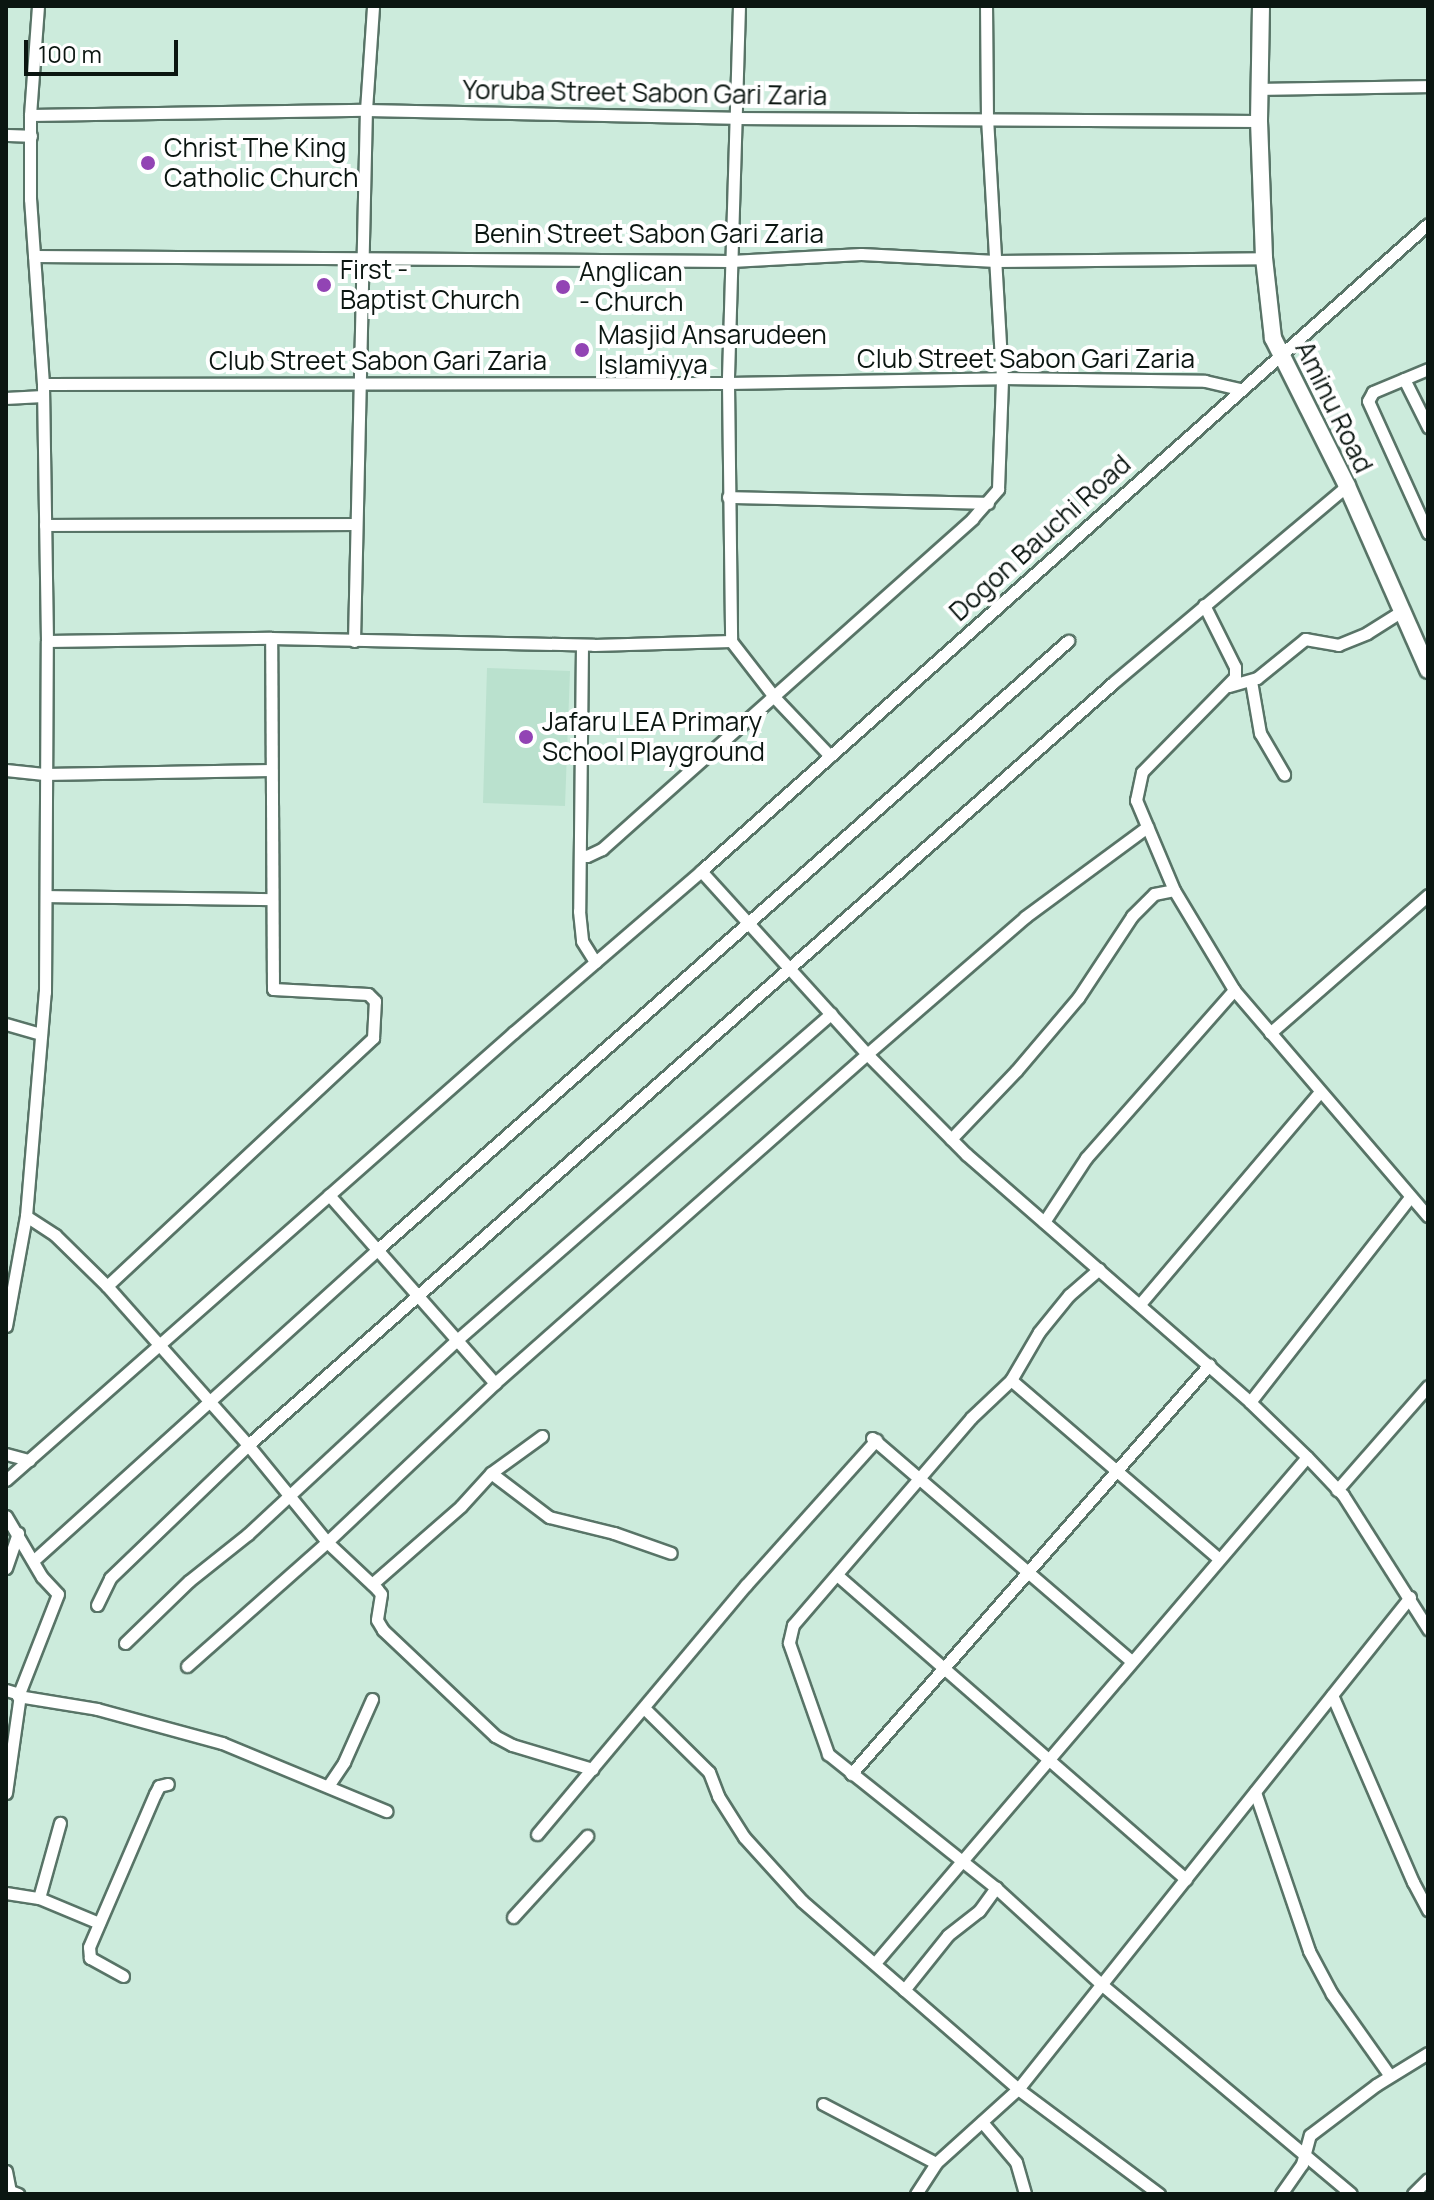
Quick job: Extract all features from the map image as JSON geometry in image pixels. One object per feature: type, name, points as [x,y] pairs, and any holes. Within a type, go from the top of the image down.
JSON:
[{"type":"street","points":[[6,1326],[26,1216],[41,1034],[47,896],[45,525],[30,115],[38,6]]},
{"type":"street","points":[[354,641],[354,524],[366,110],[373,6]]},
{"type":"street","points":[[739,6],[733,118],[728,383],[731,641],[775,698],[830,756]]},
{"type":"street","points":[[580,855],[587,856],[602,849],[775,698],[988,503],[998,489],[1002,378],[987,118],[986,6]]},
{"type":"street","name":"Aminu Road","points":[[1261,6],[1259,121],[1264,258],[1273,338],[1347,486],[1428,670]]},
{"type":"street","points":[[1261,89],[1428,86]]},
{"type":"street","name":"Yoruba Street Sabon Gari Zaria","points":[[30,115],[366,110],[733,118],[1259,121]]},
{"type":"street","points":[[6,135],[31,136]]},
{"type":"street","name":"Dogon Bauchi Road","points":[[6,1480],[159,1342],[701,871],[1428,224]]},
{"type":"street","name":"Benin Street Sabon Gari Zaria","points":[[34,256],[731,261],[861,254],[996,261],[1264,258]]},
{"type":"street","points":[[1428,369],[1373,392],[1368,405],[1428,533]]},
{"type":"street","name":"Club Street Sabon Gari Zaria","points":[[6,398],[42,390],[359,383],[728,383],[1002,378],[1205,381],[1240,389]]},
{"type":"street","points":[[1404,379],[1428,427]]},
{"type":"street","points":[[97,1605],[110,1578],[248,1445],[1204,605],[1347,486]]},
{"type":"street","points":[[728,497],[988,503]]},
{"type":"street","points":[[45,525],[354,524]]},
{"type":"street","points":[[1204,605],[1235,667],[1229,686],[1142,772],[1136,800],[1174,890],[1234,990],[1428,1216]]},
{"type":"street","points":[[1229,686],[1251,681],[1305,639],[1338,645],[1367,633],[1402,611]]},
{"type":"street","points":[[47,641],[271,638],[582,645],[731,641]]},
{"type":"street","points":[[107,1286],[373,1038],[375,1001],[368,994],[273,989],[271,638]]},
{"type":"street","points":[[34,1560],[378,1249],[1068,641]]},
{"type":"street","points":[[582,645],[582,941],[595,962]]},
{"type":"street","points":[[1251,681],[1260,733],[1284,774]]},
{"type":"street","points":[[6,770],[44,774],[271,770]]},
{"type":"street","points":[[187,1666],[327,1542],[495,1383],[867,1054],[1025,917],[1147,827]]},
{"type":"street","points":[[701,871],[867,1054],[951,1139],[1209,1365],[1307,1457],[1337,1490],[1410,1597],[1428,1629]]},
{"type":"street","points":[[951,1139],[1016,1071],[1078,998],[1132,916],[1154,894],[1174,890]]},
{"type":"street","points":[[1270,1033],[1428,895]]},
{"type":"street","points":[[47,896],[272,899]]},
{"type":"street","points":[[1044,1222],[1086,1158],[1234,990]]},
{"type":"street","points":[[125,1643],[189,1581],[248,1534],[458,1339],[831,1014]]},
{"type":"street","points":[[6,1024],[41,1034]]},
{"type":"street","points":[[1140,1304],[1320,1092]]},
{"type":"street","points":[[329,1195],[495,1383]]},
{"type":"street","points":[[1250,1402],[1410,1197]]},
{"type":"street","points":[[26,1216],[55,1235],[107,1286],[248,1445],[327,1542],[381,1594],[376,1612],[383,1630],[480,1724],[512,1745],[592,1769]]},
{"type":"street","points":[[1099,1269],[1069,1295],[1039,1332],[1011,1380],[971,1418],[793,1625],[789,1643],[824,1749],[851,1774],[996,1888],[1101,1984],[1351,2194]]},
{"type":"street","points":[[851,1774],[1114,1469],[1209,1365]]},
{"type":"street","points":[[1011,1380],[1219,1559]]},
{"type":"street","points":[[1337,1490],[1428,1386]]},
{"type":"street","points":[[372,1584],[461,1506],[491,1473],[542,1436]]},
{"type":"street","points":[[537,1834],[874,1439],[1131,1661]]},
{"type":"street","points":[[6,1454],[29,1460]]},
{"type":"street","points":[[875,1963],[1307,1457]]},
{"type":"street","points":[[491,1473],[549,1517],[614,1533],[671,1553]]},
{"type":"street","points":[[6,1516],[42,1577],[58,1594],[20,1694],[6,1793]]},
{"type":"street","points":[[6,1568],[18,1533]]},
{"type":"street","points":[[837,1575],[1186,1879]]},
{"type":"street","points":[[916,2194],[936,2163],[1018,2089],[1410,1597]]},
{"type":"street","points":[[6,1690],[151,1722],[222,1743],[386,1811]]},
{"type":"street","points":[[1332,1695],[1428,1910]]},
{"type":"street","points":[[328,1786],[344,1762],[372,1699]]},
{"type":"street","points":[[644,1708],[709,1772],[730,1816],[765,1863],[802,1901],[1018,2089],[1159,2194]]},
{"type":"street","points":[[123,1976],[88,1956],[99,1923],[155,1794],[159,1786],[168,1784]]},
{"type":"street","points":[[1255,1792],[1309,1951],[1332,1994],[1390,2076]]},
{"type":"street","points":[[39,1898],[60,1823]]},
{"type":"street","points":[[513,1917],[587,1836]]},
{"type":"street","points":[[904,1990],[948,1935],[979,1911],[996,1888]]},
{"type":"street","points":[[6,1893],[39,1898],[99,1923]]},
{"type":"street","points":[[1281,2194],[1304,2156],[1310,2135],[1390,2076],[1428,2053]]},
{"type":"street","points":[[823,2104],[936,2163]]},
{"type":"street","points":[[982,2122],[1016,2162],[1025,2194]]},
{"type":"street","points":[[6,2171],[10,2191],[18,2194]]},
{"type":"street","points":[[1413,2194],[1428,2179]]},
{"type":"shaded area","name":"Jafaru LEA Primary School Playground","points":[[487,668],[570,671],[565,806],[483,803]]},
{"type":"place","name":"Christ The King Catholic Church","points":[[148,163]]},
{"type":"place","name":"First - Baptist Church","points":[[324,285]]},
{"type":"place","name":"Anglican - Church","points":[[563,287]]},
{"type":"place","name":"Masjid Ansarudeen Islamiyya","points":[[582,350]]},
{"type":"place","name":"Jafaru LEA Primary School Playground","points":[[526,737]]}]
